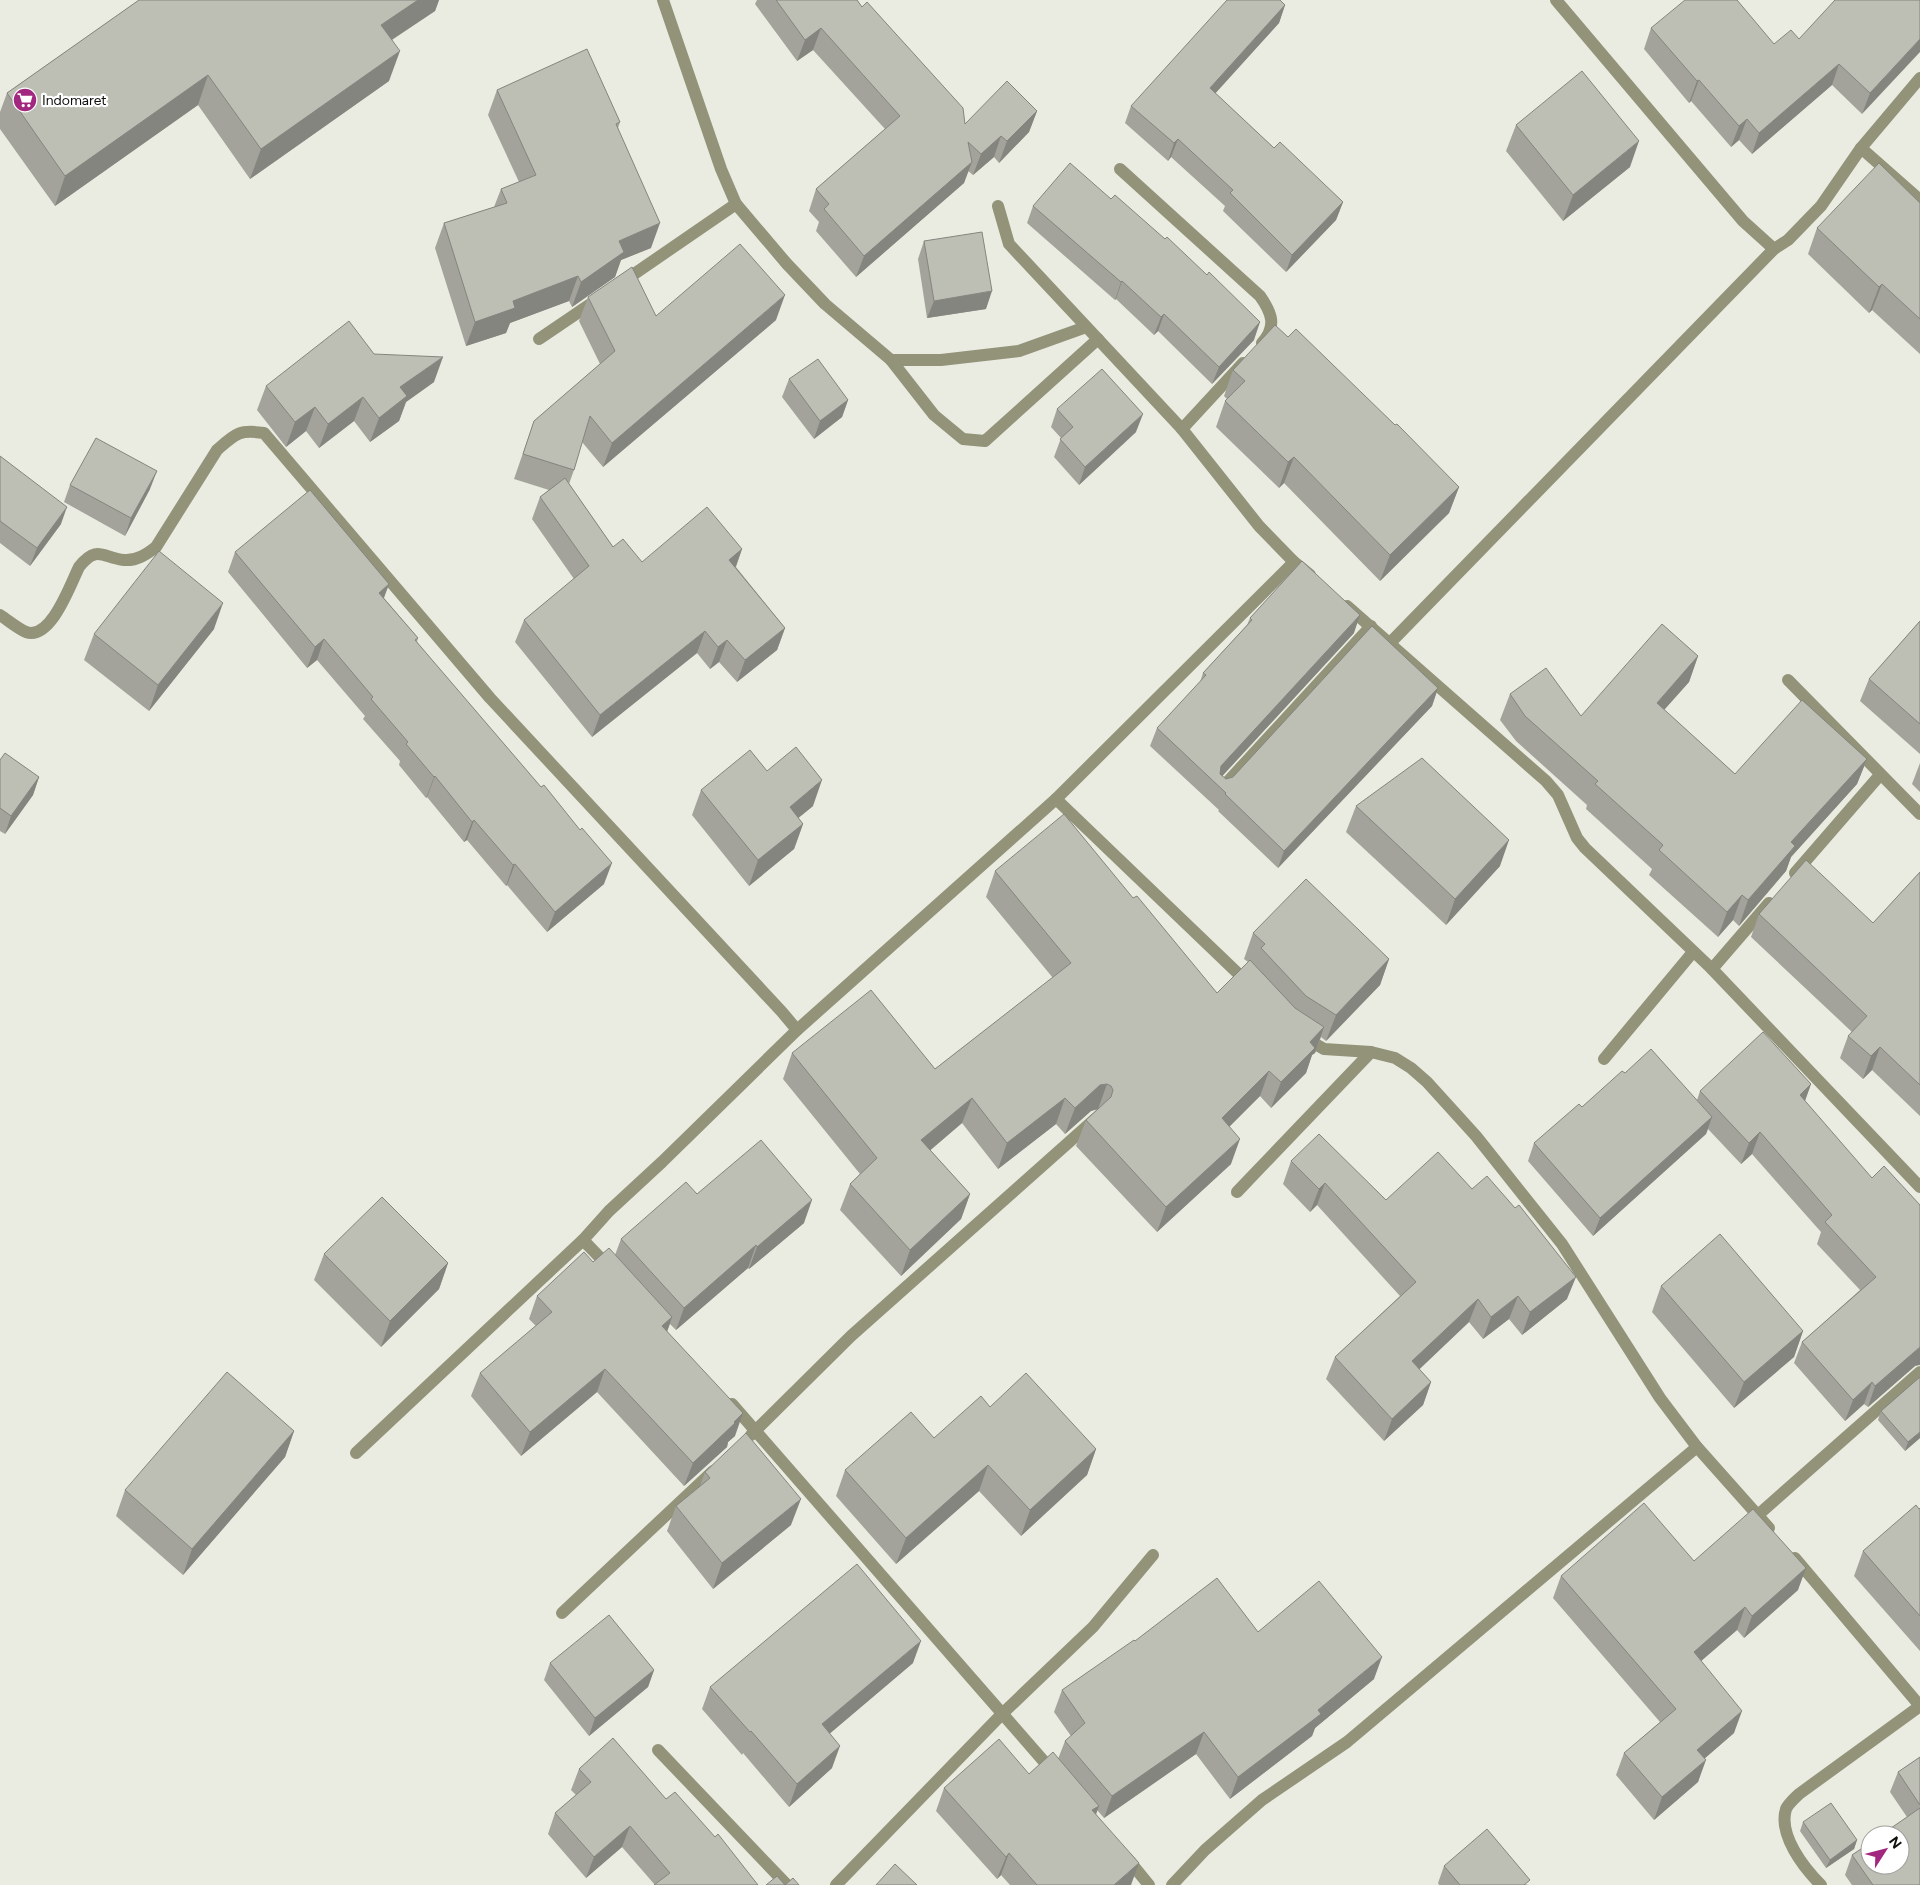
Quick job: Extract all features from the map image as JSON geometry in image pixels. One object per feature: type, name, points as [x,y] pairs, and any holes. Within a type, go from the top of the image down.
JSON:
[{"type":"street","points":[[663,0],[721,170],[736,204],[787,264],[825,304],[891,360],[934,415],[963,439],[985,441],[1098,339]]},
{"type":"street","points":[[1556,0],[1743,221],[1774,249]]},
{"type":"street","points":[[1390,643],[1774,249],[1788,240],[1821,206],[1861,148],[1920,78]]},
{"type":"street","points":[[1861,148],[1920,200]]},
{"type":"street","points":[[1120,169],[1260,296],[1267,306],[1272,320],[1270,334],[1182,429]]},
{"type":"street","points":[[538,339],[736,204]]},
{"type":"street","points":[[998,206],[1009,244],[1182,429],[1259,526],[1294,562],[1322,585]]},
{"type":"street","points":[[891,360],[941,360],[1019,351],[1086,327]]},
{"type":"street","points":[[0,615],[28,632],[35,632],[44,628],[52,622],[79,567],[85,559],[103,553],[125,560],[147,554],[156,546],[217,450],[231,438],[246,430],[264,433],[490,698],[797,1030]]},
{"type":"street","points":[[356,1453],[583,1240],[609,1212],[797,1030],[1056,799],[1294,562]]},
{"type":"street","points":[[1336,596],[1546,781],[1558,796],[1577,838],[1585,848],[1712,969],[1920,1187]]},
{"type":"street","points":[[1221,789],[1371,626]]},
{"type":"street","points":[[1788,680],[1920,814]]},
{"type":"street","points":[[1790,879],[1880,774]]},
{"type":"street","points":[[1056,799],[1259,994]]},
{"type":"street","points":[[1712,969],[1777,894]]},
{"type":"street","points":[[1604,1059],[1693,952]]},
{"type":"street","points":[[1291,1028],[1324,1049],[1371,1052],[1395,1058],[1411,1068],[1427,1082],[1476,1136],[1562,1244],[1660,1398],[1697,1447],[1777,1537]]},
{"type":"street","points":[[1237,1192],[1371,1052]]},
{"type":"street","points":[[742,1444],[851,1336],[1096,1117]]},
{"type":"street","points":[[583,1240],[620,1280]]},
{"type":"street","points":[[1758,1515],[1920,1372]]},
{"type":"street","points":[[724,1394],[1065,1786]]},
{"type":"street","points":[[1172,1885],[1205,1850],[1262,1800],[1347,1742],[1697,1447]]},
{"type":"street","points":[[562,1613],[720,1464]]},
{"type":"street","points":[[1789,1551],[1920,1706],[1799,1794],[1786,1808],[1784,1828],[1793,1849],[1821,1885]]},
{"type":"street","points":[[836,1885],[1002,1714],[1093,1628],[1153,1555]]},
{"type":"street","points":[[658,1750],[787,1885]]},
{"type":"street","points":[[1120,1850],[1149,1885]]},
{"type":"building","points":[[139,0],[418,0],[381,25],[400,51],[261,149],[208,75],[65,176],[7,93]]},
{"type":"building","points":[[776,0],[857,0],[862,7],[867,2],[963,108],[965,124],[1007,81],[1037,111],[1007,141],[1001,136],[981,154],[968,142],[972,162],[864,256],[824,209],[829,204],[816,189],[900,116],[821,28],[805,40]]},
{"type":"building","points":[[1227,0],[1280,0],[1285,5],[1210,88],[1274,148],[1280,142],[1343,202],[1292,255],[1230,193],[1233,190],[1178,139],[1174,143],[1131,106]]},
{"type":"building","points":[[1685,0],[1737,0],[1774,44],[1791,30],[1799,39],[1835,0],[1920,0],[1920,39],[1870,93],[1839,64],[1759,133],[1747,119],[1739,126],[1651,28]]},
{"type":"building","points":[[587,49],[620,122],[616,124],[660,223],[619,241],[624,252],[581,282],[578,276],[513,301],[515,308],[475,322],[444,223],[507,203],[501,189],[536,175],[497,90]]},
{"type":"building","points":[[1582,71],[1639,141],[1573,195],[1516,125]]},
{"type":"building","points":[[1070,163],[1111,199],[1115,195],[1165,239],[1167,237],[1207,275],[1209,272],[1260,322],[1219,367],[1164,314],[1161,317],[1122,281],[1033,206]]},
{"type":"building","points":[[1879,163],[1920,203],[1920,319],[1882,284],[1879,287],[1817,228]]},
{"type":"building","points":[[982,232],[992,291],[934,301],[924,241]]},
{"type":"building","points":[[740,244],[785,295],[612,443],[590,416],[574,470],[523,454],[534,421],[615,351],[588,297],[632,267],[656,316]]},
{"type":"building","points":[[349,321],[374,354],[443,357],[400,387],[407,396],[379,418],[363,397],[328,424],[315,407],[295,422],[266,386]]},
{"type":"building","points":[[1275,325],[1288,337],[1296,329],[1395,425],[1397,424],[1459,487],[1390,555],[1294,457],[1288,462],[1225,401],[1245,381],[1233,370]]},
{"type":"building","points":[[818,359],[848,400],[820,421],[789,379]]},
{"type":"building","points":[[1102,369],[1143,414],[1085,467],[1060,439],[1073,427],[1057,409]]},
{"type":"building","points":[[96,438],[157,471],[131,518],[70,485]]},
{"type":"building","points":[[0,456],[67,507],[37,548],[0,521]]},
{"type":"building","points":[[565,478],[613,547],[623,539],[642,562],[707,507],[742,549],[729,560],[785,628],[745,660],[727,640],[718,647],[705,631],[600,715],[524,620],[589,566],[540,497]]},
{"type":"building","points":[[310,490],[389,584],[379,593],[418,638],[415,640],[541,787],[544,785],[580,830],[582,828],[612,863],[555,912],[515,864],[513,865],[474,820],[472,822],[406,744],[408,742],[371,699],[373,697],[324,639],[315,647],[235,552]]},
{"type":"building","points":[[159,551],[223,603],[158,685],[94,634]]},
{"type":"building","points":[[1302,561],[1360,615],[1221,766],[1220,774],[1226,779],[1233,777],[1372,626],[1438,688],[1284,851],[1157,728],[1206,675],[1203,673],[1252,620],[1250,618]]},
{"type":"building","points":[[1920,621],[1920,724],[1869,679]]},
{"type":"building","points":[[1662,624],[1698,656],[1657,703],[1735,774],[1802,700],[1867,759],[1791,842],[1795,846],[1748,900],[1742,895],[1727,912],[1659,850],[1663,845],[1595,784],[1598,781],[1525,716],[1510,694],[1546,668],[1581,716]]},
{"type":"building","points":[[796,747],[822,780],[790,807],[803,824],[758,860],[701,790],[750,750],[767,771]]},
{"type":"building","points":[[5,753],[39,777],[11,816],[0,808],[0,760]]},
{"type":"building","points":[[1422,758],[1509,840],[1455,899],[1356,806]]},
{"type":"building","points":[[1064,814],[1133,898],[1137,896],[1217,993],[1250,960],[1295,1008],[1324,1027],[1310,1042],[1315,1048],[1281,1082],[1269,1071],[1222,1118],[1240,1139],[1166,1207],[1086,1120],[1111,1097],[1113,1090],[1111,1086],[1107,1084],[1100,1085],[1075,1108],[1065,1098],[1007,1143],[972,1098],[921,1140],[970,1194],[910,1250],[850,1184],[877,1158],[792,1053],[871,990],[935,1069],[1071,963],[995,871]]},
{"type":"building","points":[[1806,860],[1873,923],[1920,872],[1920,1085],[1880,1047],[1871,1056],[1848,1036],[1867,1016],[1759,914]]},
{"type":"building","points":[[1306,879],[1389,959],[1336,1015],[1306,996],[1261,948],[1265,944],[1253,933]]},
{"type":"building","points":[[1763,1032],[1811,1084],[1800,1095],[1872,1178],[1884,1166],[1920,1205],[1920,1347],[1875,1386],[1872,1382],[1853,1400],[1802,1342],[1876,1277],[1825,1222],[1832,1215],[1760,1132],[1749,1143],[1700,1091]]},
{"type":"building","points":[[1651,1049],[1712,1117],[1600,1218],[1534,1143],[1579,1104],[1582,1107],[1622,1071],[1625,1073]]},
{"type":"building","points":[[1319,1134],[1386,1200],[1438,1152],[1472,1189],[1487,1176],[1515,1208],[1519,1205],[1576,1277],[1530,1312],[1518,1296],[1491,1317],[1478,1299],[1412,1361],[1431,1382],[1392,1419],[1335,1357],[1416,1282],[1325,1183],[1319,1189],[1291,1161]]},
{"type":"building","points":[[761,1140],[812,1200],[757,1247],[756,1245],[684,1308],[621,1239],[686,1182],[697,1194]]},
{"type":"building","points":[[382,1197],[448,1263],[390,1321],[324,1254]]},
{"type":"building","points":[[1720,1234],[1803,1331],[1744,1382],[1661,1286]]},
{"type":"building","points":[[609,1248],[672,1317],[662,1326],[743,1413],[693,1463],[605,1369],[530,1432],[480,1373],[552,1312],[537,1296],[584,1252],[593,1262]]},
{"type":"building","points":[[227,1372],[294,1431],[192,1549],[125,1490]]},
{"type":"building","points":[[1026,1373],[1096,1449],[1030,1510],[988,1465],[906,1538],[845,1470],[911,1412],[934,1438],[981,1396],[990,1407]]},
{"type":"building","points":[[1920,1377],[1920,1432],[1908,1442],[1881,1411]]},
{"type":"building","points":[[746,1433],[801,1499],[722,1563],[676,1506],[710,1478],[705,1472]]},
{"type":"building","points":[[1644,1503],[1694,1561],[1753,1509],[1806,1568],[1752,1616],[1745,1607],[1694,1652],[1742,1711],[1697,1750],[1706,1760],[1662,1797],[1624,1753],[1676,1709],[1561,1576]]},
{"type":"building","points":[[1916,1505],[1920,1508],[1920,1616],[1863,1551]]},
{"type":"building","points":[[857,1564],[921,1641],[822,1724],[840,1746],[797,1784],[710,1687]]},
{"type":"building","points":[[1217,1578],[1258,1632],[1319,1581],[1382,1657],[1318,1710],[1321,1714],[1238,1777],[1204,1732],[1112,1796],[1065,1741],[1085,1723],[1062,1690],[1135,1641]]},
{"type":"building","points":[[609,1615],[654,1670],[595,1718],[550,1663]]},
{"type":"building","points":[[613,1738],[666,1799],[675,1792],[715,1837],[718,1834],[758,1885],[654,1885],[670,1873],[630,1826],[594,1857],[555,1813],[591,1782],[579,1769]]},
{"type":"building","points":[[999,1739],[1029,1774],[1053,1752],[1099,1806],[1092,1810],[1139,1863],[1114,1885],[1037,1885],[1009,1853],[1006,1857],[944,1788]]},
{"type":"building","points":[[1920,1757],[1920,1805],[1898,1772]]},
{"type":"building","points":[[1831,1803],[1857,1840],[1830,1860],[1803,1822]]},
{"type":"building","points":[[1920,1808],[1920,1885],[1873,1885],[1866,1875],[1910,1875],[1910,1825],[1895,1825]]},
{"type":"building","points":[[1487,1829],[1530,1880],[1524,1885],[1460,1885],[1444,1866]]},
{"type":"building","points":[[1860,1850],[1860,1866],[1852,1855]]},
{"type":"building","points":[[895,1864],[917,1885],[876,1885]]},
{"type":"building","points":[[777,1876],[785,1885],[766,1885]]},
{"type":"building","points":[[793,1878],[799,1885],[785,1885]]},
{"type":"place","name":"Indomaret","points":[[25,100]]}]
